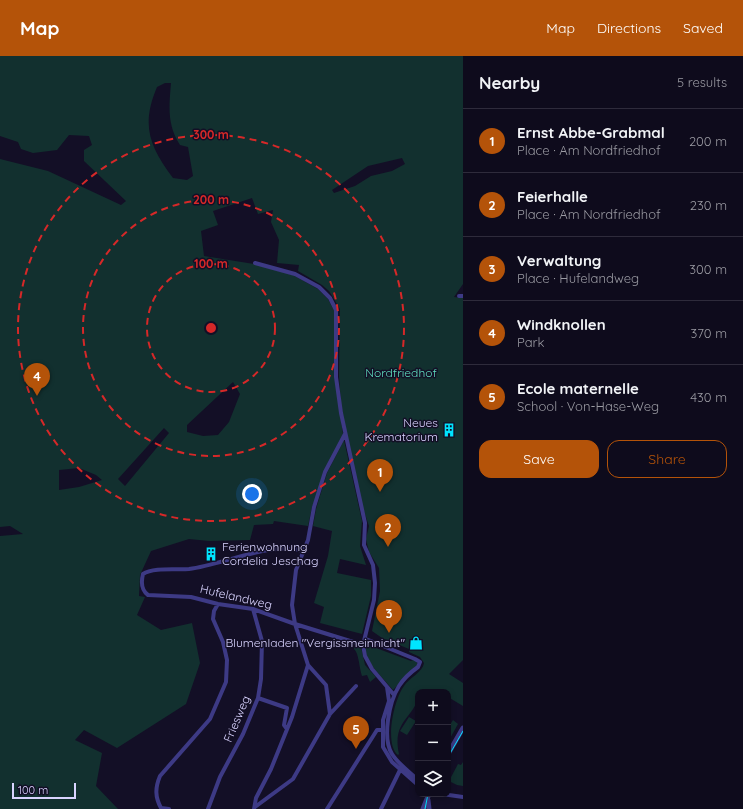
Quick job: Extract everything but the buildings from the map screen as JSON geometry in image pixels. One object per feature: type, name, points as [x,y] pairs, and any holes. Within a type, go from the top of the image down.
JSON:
[{"type":"street","points":[[255,262],[297,275],[320,287],[330,298],[336,310],[336,377],[345,434],[365,523],[364,545],[373,565],[375,583],[364,645],[368,664],[394,695]]},
{"type":"street","points":[[330,714],[326,685],[308,665],[295,624],[292,604],[296,570],[308,540],[314,507],[326,472],[345,434]]},
{"type":"street","name":"Hufelandweg","points":[[303,551],[295,549],[276,549],[204,567],[177,570],[151,570],[143,574],[142,585],[144,593],[148,595],[191,597],[218,604],[252,608],[295,624],[364,645]]},
{"type":"street","points":[[168,809],[161,808],[157,800],[156,785],[160,776],[210,719],[226,682],[227,660],[223,642],[213,619],[214,611],[218,604]]},
{"type":"street","name":"Friesweg","points":[[208,809],[220,777],[243,734],[258,698],[261,679],[262,641],[252,608]]},
{"type":"street","points":[[366,639],[419,661],[418,666],[402,682],[394,695],[388,718],[389,748],[392,755],[415,782]]},
{"type":"street","points":[[255,808],[256,798],[271,769],[287,729],[302,688],[308,665]]},
{"type":"street","points":[[386,684],[389,701],[382,730],[384,747],[387,755],[415,778]]},
{"type":"street","points":[[255,808],[293,779],[330,714],[356,686]]},
{"type":"street","points":[[258,698],[286,708],[284,725],[287,729]]},
{"type":"street","points":[[451,749],[463,728]]},
{"type":"street","points":[[327,809],[378,730],[382,730]]},
{"type":"street","points":[[381,809],[402,768]]},
{"type":"street","points":[[451,796],[463,798]]},
{"type":"street","points":[[428,797],[428,809]]},
{"type":"street","points":[[423,809],[428,800]]},
{"type":"green space","name":"Nordfriedhof","points":[[0,56],[463,56],[463,284],[454,297],[463,298],[463,660],[449,674],[463,683],[463,706],[451,699],[451,689],[415,689],[415,706],[401,725],[398,742],[398,755],[394,749],[391,732],[394,711],[400,692],[409,680],[419,672],[424,663],[420,657],[409,652],[409,649],[382,638],[372,631],[380,591],[379,568],[369,552],[366,539],[369,526],[360,499],[341,405],[339,376],[340,309],[329,291],[322,285],[298,271],[299,265],[277,263],[279,240],[271,222],[273,210],[258,214],[252,198],[213,211],[218,225],[201,231],[204,256],[254,264],[293,275],[318,289],[328,299],[334,310],[335,377],[343,434],[312,507],[308,526],[274,521],[273,524],[254,525],[250,540],[209,541],[189,539],[151,551],[140,575],[139,596],[145,597],[137,615],[161,630],[192,623],[200,663],[186,704],[117,748],[84,730],[75,740],[102,753],[96,786],[118,809],[0,809],[0,536],[23,534],[10,526],[0,527],[0,159],[48,171],[121,205],[126,201],[84,161],[84,150],[92,145],[89,136],[69,135],[57,150],[33,153],[21,149],[18,142],[0,136]],"holes":[[[165,83],[171,83],[170,116],[173,130],[180,145],[188,147],[193,176],[187,180],[173,178],[158,156],[150,135],[149,113],[152,101],[157,87]],[[402,158],[405,164],[392,171],[371,176],[355,186],[334,193],[332,190],[368,166]],[[233,382],[240,394],[229,422],[218,435],[203,436],[187,432],[187,425]],[[164,428],[169,433],[125,486],[118,479]],[[79,468],[96,475],[102,480],[79,487],[59,490],[59,470]]]},
{"type":"green space","points":[[344,440],[362,521],[360,546],[366,565],[340,559],[337,573],[371,580],[371,596],[362,634],[320,623],[324,607],[314,603],[328,556],[332,531],[313,526],[316,509],[327,473]]},
{"type":"green space","points":[[367,643],[371,643],[368,645],[411,661],[415,659],[418,665],[393,690],[370,662],[365,649]]},
{"type":"green space","points":[[355,645],[361,647],[365,665],[376,677],[370,682],[367,675],[362,676],[357,654],[354,649]]},
{"type":"green space","points":[[409,717],[415,720],[407,735],[400,731]]},
{"type":"green space","points":[[453,720],[458,724],[451,737],[451,725]]},
{"type":"green space","points":[[463,762],[463,786],[451,782],[451,777],[458,764],[461,765]]},
{"type":"tram line","points":[[451,752],[463,731]]},
{"type":"tram line","points":[[425,809],[427,797]]},
{"type":"place","name":"Windknollen","points":[[37,396]]},
{"type":"place","name":"Neues Krematorium","points":[[449,430]]},
{"type":"place","name":"Ernst Abbe-Grabmal","points":[[380,492]]},
{"type":"place","name":"Feierhalle","points":[[388,547]]},
{"type":"place","name":"Ferienwohnung Cordelia Jeschag","points":[[211,554]]},
{"type":"place","name":"Verwaltung","points":[[389,633]]},
{"type":"place","name":"Blumenladen \"Vergissmeinnicht\"","points":[[416,643]]},
{"type":"place","name":"Ecole maternelle","points":[[356,749]]}]
